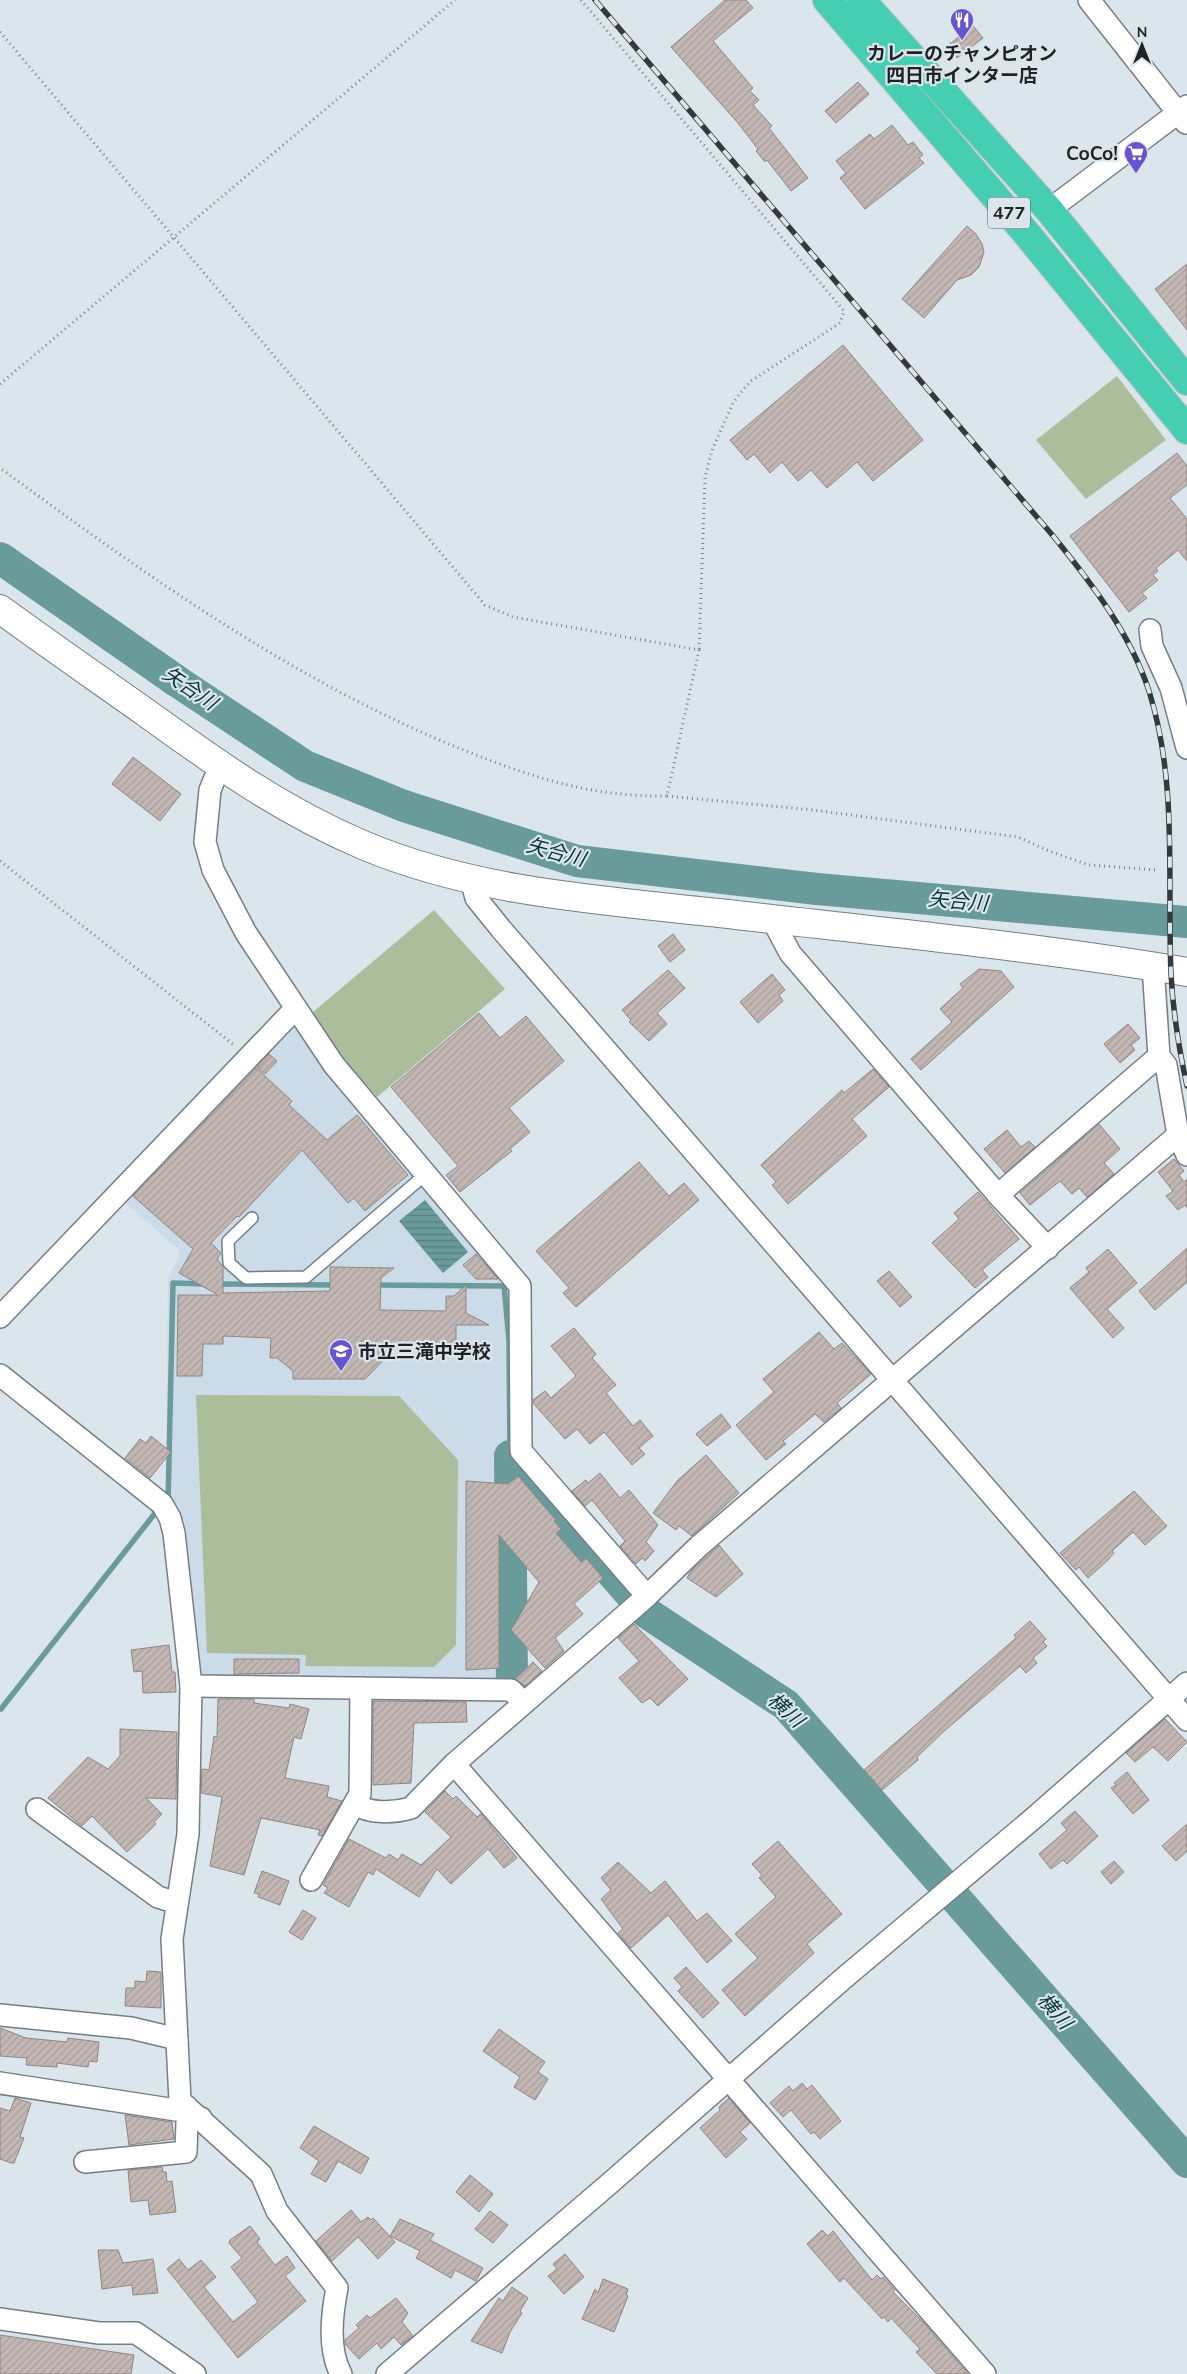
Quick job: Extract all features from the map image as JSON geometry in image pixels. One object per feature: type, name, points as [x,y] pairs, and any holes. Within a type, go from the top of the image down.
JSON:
[{"type":"highway","name":"477","points":[[827,0],[1027,234],[1187,430]]},
{"type":"highway","name":"477","points":[[861,0],[1049,210],[1187,381]]},
{"type":"street","points":[[1049,210],[1184,114],[1089,0]]},
{"type":"street","points":[[0,609],[220,766],[271,800],[366,846],[471,879],[592,898],[998,944],[1187,972]]},
{"type":"street","points":[[1150,630],[1152,646],[1170,688],[1187,748]]},
{"type":"street","points":[[220,766],[210,790],[205,842],[217,879],[246,933],[334,1065],[520,1286],[521,1451],[643,1600]]},
{"type":"street","points":[[471,879],[476,898],[501,929],[707,1169],[894,1380],[1187,1720]]},
{"type":"street","points":[[772,919],[790,953],[998,1195],[1048,1248]]},
{"type":"street","points":[[1153,966],[1159,1056],[1166,1064],[1178,1136],[1187,1155]]},
{"type":"street","points":[[0,1317],[295,1009]]},
{"type":"street","points":[[998,1195],[1159,1056]]},
{"type":"street","points":[[354,1804],[360,1808],[376,1811],[411,1808],[454,1764],[523,1702],[643,1600],[699,1546],[1178,1136]]},
{"type":"street","points":[[0,1375],[162,1504],[170,1518],[174,1533],[191,1686],[188,1834],[172,1939],[180,2101],[261,2174],[277,2211],[337,2288],[332,2312],[336,2366],[341,2374]]},
{"type":"street","points":[[386,2374],[1187,1683]]},
{"type":"street","points":[[191,1686],[511,1690],[523,1702]]},
{"type":"street","points":[[311,1880],[361,1789],[360,1688]]},
{"type":"street","points":[[454,1764],[985,2374]]},
{"type":"street","points":[[37,1809],[158,1897],[177,1903]]},
{"type":"street","points":[[0,2015],[131,2028],[177,2039]]},
{"type":"street","points":[[0,2083],[194,2112]]},
{"type":"street","points":[[85,2162],[186,2152],[187,2122],[194,2116],[194,2112]]},
{"type":"street","points":[[0,2320],[98,2333],[136,2332],[195,2374]]},
{"type":"lane","points":[[252,1218],[228,1241],[229,1263],[246,1278],[306,1277],[426,1174]]},
{"type":"path","points":[[0,384],[455,0]]},
{"type":"path","points":[[581,0],[844,311],[840,323],[751,381],[733,403],[712,450],[705,477],[699,650],[693,669],[667,796]]},
{"type":"path","points":[[0,32],[485,604],[513,617],[699,650]]},
{"type":"path","points":[[0,468],[160,583],[327,686],[383,716],[528,776],[596,791],[636,796],[667,796],[823,811],[1018,837],[1048,851],[1089,865],[1157,870]]},
{"type":"path","points":[[0,861],[250,1058]]},
{"type":"shaded area","points":[[1117,376],[1166,440],[1086,499],[1036,440]]},
{"type":"shaded area","points":[[434,910],[505,989],[377,1097],[339,1054],[313,1012]]},
{"type":"shaded area","name":"市立三滝中学校","points":[[294,1022],[512,1286],[513,1452],[499,1460],[500,1685],[197,1680],[166,1503],[168,1279],[179,1258],[179,1250],[122,1200]]},
{"type":"shaded area","points":[[425,1200],[468,1252],[443,1273],[399,1221]]},
{"type":"shaded area","points":[[196,1395],[399,1396],[458,1460],[456,1645],[434,1667],[305,1666],[306,1655],[207,1653]]},
{"type":"building","points":[[725,0],[746,0],[753,8],[713,41],[753,88],[750,91],[759,100],[753,105],[772,126],[769,128],[808,178],[791,191],[767,160],[765,162],[756,151],[758,149],[737,122],[671,47]]},
{"type":"building","name":"カレーのチャンピオン 四日市インター店","points":[[973,26],[983,38],[957,58],[947,46]]},
{"type":"building","points":[[858,82],[869,94],[836,123],[825,111]]},
{"type":"building","points":[[892,125],[908,145],[913,142],[923,155],[919,158],[924,163],[865,209],[840,178],[846,173],[836,161],[870,134],[874,139]]},
{"type":"building","points":[[967,226],[976,234],[982,244],[984,252],[979,267],[971,275],[957,280],[924,318],[902,299]]},
{"type":"building","points":[[1187,264],[1187,330],[1155,289]]},
{"type":"building","points":[[843,345],[923,440],[873,481],[857,462],[827,488],[811,470],[798,481],[782,462],[770,473],[754,454],[747,460],[730,440]]},
{"type":"building","points":[[1177,453],[1187,466],[1187,485],[1170,498],[1187,519],[1187,561],[1178,550],[1156,568],[1158,571],[1153,575],[1158,580],[1142,593],[1147,598],[1129,612],[1070,536]]},
{"type":"building","points":[[133,757],[181,794],[160,821],[112,784]]},
{"type":"building","points":[[673,934],[685,950],[670,962],[658,946]]},
{"type":"building","points":[[979,969],[1001,971],[1014,987],[921,1070],[911,1059],[952,1022],[940,1009],[963,988],[960,984]]},
{"type":"building","points":[[668,970],[685,988],[657,1013],[667,1024],[649,1041],[629,1022],[631,1020],[622,1010]]},
{"type":"building","points":[[772,974],[785,990],[779,995],[783,1001],[758,1023],[740,1002]]},
{"type":"building","points":[[479,1013],[500,1038],[526,1016],[564,1061],[509,1108],[530,1132],[510,1149],[512,1151],[460,1192],[446,1175],[458,1166],[391,1087]]},
{"type":"building","points":[[1128,1024],[1140,1038],[1131,1045],[1135,1050],[1120,1063],[1104,1044]]},
{"type":"building","points":[[269,1054],[277,1061],[265,1074],[257,1067]]},
{"type":"building","points":[[256,1068],[292,1101],[289,1105],[327,1140],[357,1115],[408,1175],[365,1211],[354,1198],[348,1203],[302,1150],[239,1217],[237,1216],[211,1243],[221,1253],[217,1259],[223,1267],[223,1293],[330,1291],[330,1267],[394,1268],[381,1278],[380,1310],[446,1311],[446,1296],[454,1296],[466,1285],[466,1313],[489,1325],[456,1325],[456,1343],[399,1344],[365,1379],[293,1379],[293,1371],[277,1358],[270,1358],[271,1338],[223,1336],[223,1344],[203,1344],[202,1376],[177,1376],[178,1295],[218,1295],[179,1273],[193,1249],[133,1196]]},
{"type":"building","points":[[873,1069],[889,1087],[852,1119],[867,1136],[788,1204],[772,1185],[776,1182],[761,1165],[842,1090],[844,1093]]},
{"type":"building","points":[[1099,1124],[1120,1149],[1104,1163],[1114,1174],[1087,1197],[1079,1188],[1072,1194],[1060,1181],[1030,1205],[1020,1193]]},
{"type":"building","points":[[1007,1130],[1021,1147],[1029,1141],[1035,1147],[1005,1173],[984,1149]]},
{"type":"building","points":[[1174,1159],[1184,1171],[1179,1175],[1184,1182],[1187,1179],[1187,1208],[1185,1205],[1178,1210],[1166,1196],[1173,1191],[1158,1172]]},
{"type":"building","points":[[639,1162],[669,1196],[684,1183],[699,1200],[576,1307],[563,1293],[569,1288],[536,1251]]},
{"type":"building","points":[[978,1192],[1019,1239],[982,1270],[988,1277],[975,1288],[932,1243],[959,1219],[954,1213]]},
{"type":"building","points":[[1187,1248],[1187,1282],[1155,1310],[1139,1291]]},
{"type":"building","points":[[1108,1249],[1137,1283],[1107,1309],[1124,1328],[1113,1338],[1070,1288],[1089,1272],[1086,1268]]},
{"type":"building","points":[[476,1254],[498,1279],[476,1279],[463,1265]]},
{"type":"building","points":[[889,1271],[912,1297],[900,1307],[877,1281]]},
{"type":"building","points":[[574,1328],[596,1354],[592,1358],[616,1385],[606,1393],[633,1426],[640,1420],[653,1436],[639,1448],[645,1454],[632,1465],[604,1432],[590,1444],[577,1429],[565,1439],[533,1403],[533,1400],[545,1391],[551,1398],[576,1376],[551,1346]]},
{"type":"building","points":[[819,1332],[834,1349],[842,1343],[871,1374],[837,1403],[841,1408],[824,1422],[815,1414],[783,1441],[786,1444],[766,1460],[736,1425],[774,1392],[763,1379]]},
{"type":"building","points":[[721,1414],[731,1427],[707,1446],[696,1434]]},
{"type":"building","points":[[151,1436],[171,1452],[150,1478],[125,1458],[140,1439],[146,1443]]},
{"type":"building","points":[[706,1455],[739,1493],[692,1536],[679,1526],[676,1530],[653,1513],[677,1481]]},
{"type":"building","points":[[600,1473],[620,1498],[629,1490],[658,1525],[646,1542],[654,1551],[645,1561],[642,1558],[636,1564],[620,1546],[625,1541],[592,1500],[585,1506],[572,1491],[586,1480],[588,1483]]},
{"type":"building","points":[[518,1476],[556,1520],[554,1521],[561,1529],[556,1533],[581,1562],[586,1558],[603,1578],[574,1604],[583,1614],[555,1638],[564,1651],[545,1668],[511,1630],[539,1582],[499,1535],[499,1668],[466,1670],[466,1481],[508,1484]]},
{"type":"building","points":[[1134,1491],[1167,1526],[1145,1545],[1133,1532],[1112,1551],[1114,1553],[1108,1560],[1088,1578],[1079,1567],[1076,1570],[1060,1553]]},
{"type":"building","points":[[719,1545],[743,1574],[716,1597],[687,1578],[691,1571]]},
{"type":"building","points":[[1030,1621],[1046,1639],[1043,1642],[1047,1646],[1033,1658],[1037,1663],[1026,1673],[1020,1666],[942,1733],[917,1757],[918,1760],[882,1790],[864,1770],[1016,1638],[1014,1635]]},
{"type":"building","points":[[634,1624],[688,1679],[658,1706],[650,1698],[642,1703],[619,1678],[639,1661],[618,1638]]},
{"type":"building","points":[[169,1645],[172,1672],[175,1672],[176,1692],[143,1693],[142,1671],[134,1672],[131,1650]]},
{"type":"building","points":[[234,1659],[299,1659],[299,1673],[234,1674]]},
{"type":"building","points":[[533,1662],[542,1671],[525,1686],[515,1679]]},
{"type":"building","points":[[218,1699],[254,1699],[254,1703],[289,1708],[290,1704],[309,1709],[301,1739],[294,1737],[285,1778],[329,1786],[327,1797],[342,1801],[322,1836],[318,1835],[320,1830],[261,1818],[244,1875],[210,1866],[222,1797],[201,1793],[202,1769],[209,1770],[214,1736],[217,1737]]},
{"type":"building","points":[[373,1701],[466,1702],[467,1722],[414,1723],[411,1783],[373,1785]]},
{"type":"building","points":[[1165,1719],[1187,1742],[1168,1761],[1153,1747],[1135,1762],[1126,1753]]},
{"type":"building","points":[[120,1729],[177,1732],[176,1799],[146,1798],[162,1814],[154,1822],[156,1824],[127,1852],[92,1816],[82,1826],[48,1798],[88,1757],[108,1769],[120,1756]]},
{"type":"building","points":[[1127,1772],[1149,1800],[1133,1814],[1111,1788]]},
{"type":"building","points":[[445,1791],[453,1799],[456,1796],[477,1817],[481,1814],[517,1858],[504,1868],[488,1849],[451,1884],[437,1869],[419,1897],[376,1869],[373,1875],[368,1872],[349,1907],[324,1893],[328,1888],[323,1885],[349,1839],[386,1858],[389,1854],[398,1860],[402,1854],[421,1865],[451,1837],[425,1812]]},
{"type":"building","points":[[1075,1811],[1098,1836],[1067,1864],[1063,1860],[1051,1869],[1039,1854],[1067,1830],[1061,1823]]},
{"type":"building","points":[[1187,1824],[1187,1851],[1176,1861],[1162,1846]]},
{"type":"building","points":[[778,1841],[842,1914],[807,1944],[814,1953],[745,2016],[722,1990],[758,1958],[735,1934],[776,1897],[759,1878],[762,1875],[752,1864]]},
{"type":"building","points":[[1114,1861],[1124,1872],[1111,1884],[1101,1872]]},
{"type":"building","points":[[618,1862],[651,1893],[665,1881],[697,1921],[707,1913],[732,1941],[707,1963],[668,1915],[631,1948],[618,1933],[623,1929],[601,1899],[611,1890],[601,1878]]},
{"type":"building","points":[[262,1871],[289,1881],[280,1905],[258,1897],[259,1894],[254,1893]]},
{"type":"building","points":[[303,1910],[316,1918],[302,1940],[289,1932]]},
{"type":"building","points":[[686,1967],[719,2003],[703,2018],[678,1991],[682,1987],[674,1978]]},
{"type":"building","points":[[147,1971],[161,1972],[161,2008],[125,2006],[126,1988],[135,1988],[135,1981],[146,1982]]},
{"type":"building","points":[[0,2028],[26,2038],[67,2042],[68,2038],[99,2042],[97,2062],[89,2061],[88,2067],[57,2063],[57,2067],[39,2066],[26,2065],[27,2058],[0,2056]]},
{"type":"building","points":[[499,2029],[545,2062],[538,2072],[548,2079],[535,2100],[514,2087],[520,2077],[483,2051]]},
{"type":"building","points":[[802,2083],[807,2089],[812,2085],[841,2121],[820,2139],[814,2132],[811,2134],[791,2110],[783,2117],[770,2103],[789,2086],[793,2091]]},
{"type":"building","points":[[15,2098],[31,2103],[20,2137],[24,2138],[14,2163],[11,2163],[0,2159],[0,2108],[10,2111]]},
{"type":"building","points":[[729,2098],[750,2123],[740,2132],[747,2139],[726,2158],[700,2128],[720,2110],[719,2107]]},
{"type":"building","points":[[125,2115],[172,2122],[174,2139],[129,2145]]},
{"type":"building","points":[[314,2126],[369,2158],[361,2174],[338,2161],[326,2182],[311,2174],[319,2161],[300,2148]]},
{"type":"building","points":[[162,2167],[163,2172],[166,2172],[167,2182],[172,2181],[176,2212],[150,2215],[148,2200],[131,2202],[128,2170]]},
{"type":"building","points":[[470,2175],[493,2194],[479,2212],[456,2192]]},
{"type":"building","points":[[351,2210],[361,2222],[368,2217],[371,2220],[373,2218],[395,2242],[378,2259],[358,2237],[332,2261],[316,2241]]},
{"type":"building","points":[[490,2211],[508,2225],[493,2243],[475,2229]]},
{"type":"building","points":[[400,2219],[434,2234],[430,2240],[483,2268],[476,2281],[455,2270],[451,2278],[416,2258],[420,2251],[390,2236]]},
{"type":"building","points":[[250,2226],[260,2239],[257,2242],[275,2265],[287,2256],[295,2268],[285,2276],[306,2301],[238,2358],[167,2269],[179,2259],[188,2270],[201,2260],[216,2277],[204,2287],[233,2322],[258,2302],[231,2267],[242,2258],[229,2243],[230,2240]]},
{"type":"building","points":[[822,2230],[828,2236],[833,2231],[872,2280],[877,2275],[881,2279],[883,2277],[895,2290],[893,2292],[923,2322],[968,2374],[937,2374],[916,2352],[920,2349],[891,2318],[888,2322],[884,2317],[882,2319],[844,2278],[840,2282],[807,2244]]},
{"type":"building","points":[[98,2250],[118,2250],[123,2263],[153,2259],[158,2293],[133,2295],[132,2285],[102,2289]]},
{"type":"building","points":[[565,2254],[584,2277],[564,2294],[548,2276],[557,2269],[553,2264]]},
{"type":"building","points":[[603,2279],[628,2289],[626,2295],[628,2296],[614,2332],[582,2319],[595,2289],[598,2293]]},
{"type":"building","points":[[512,2287],[528,2298],[520,2311],[522,2313],[510,2332],[502,2353],[471,2341],[499,2298],[503,2301]]},
{"type":"building","points":[[396,2298],[408,2313],[402,2322],[413,2336],[401,2345],[394,2337],[381,2349],[377,2343],[359,2359],[345,2344],[345,2340],[359,2328],[356,2325],[367,2315],[370,2318]]},
{"type":"building","points":[[0,2335],[134,2355],[131,2374],[0,2374]]},
{"type":"waterway","name":"矢合川","points":[[0,558],[178,682],[305,766],[404,806],[577,861],[817,889],[1187,922]]},
{"type":"waterway","points":[[168,1503],[173,1283],[204,1284]]},
{"type":"waterway","points":[[215,1284],[336,1285]]},
{"type":"waterway","points":[[373,1285],[504,1286],[509,1340],[510,1456]]},
{"type":"waterway","name":"横川","points":[[512,1683],[510,1456],[647,1613],[786,1705],[1187,2162]]},
{"type":"waterway","points":[[1,1709],[156,1512]]},
{"type":"railway","points":[[595,0],[1054,537],[1096,591],[1121,629],[1149,691],[1164,761],[1168,796],[1171,974],[1177,1030],[1187,1086]]},
{"type":"place","name":"カレーのチャンピオン 四日市インター店","points":[[962,41]]},
{"type":"place","name":"CoCo!","points":[[1136,174]]},
{"type":"place","name":"市立三滝中学校","points":[[341,1372]]}]
